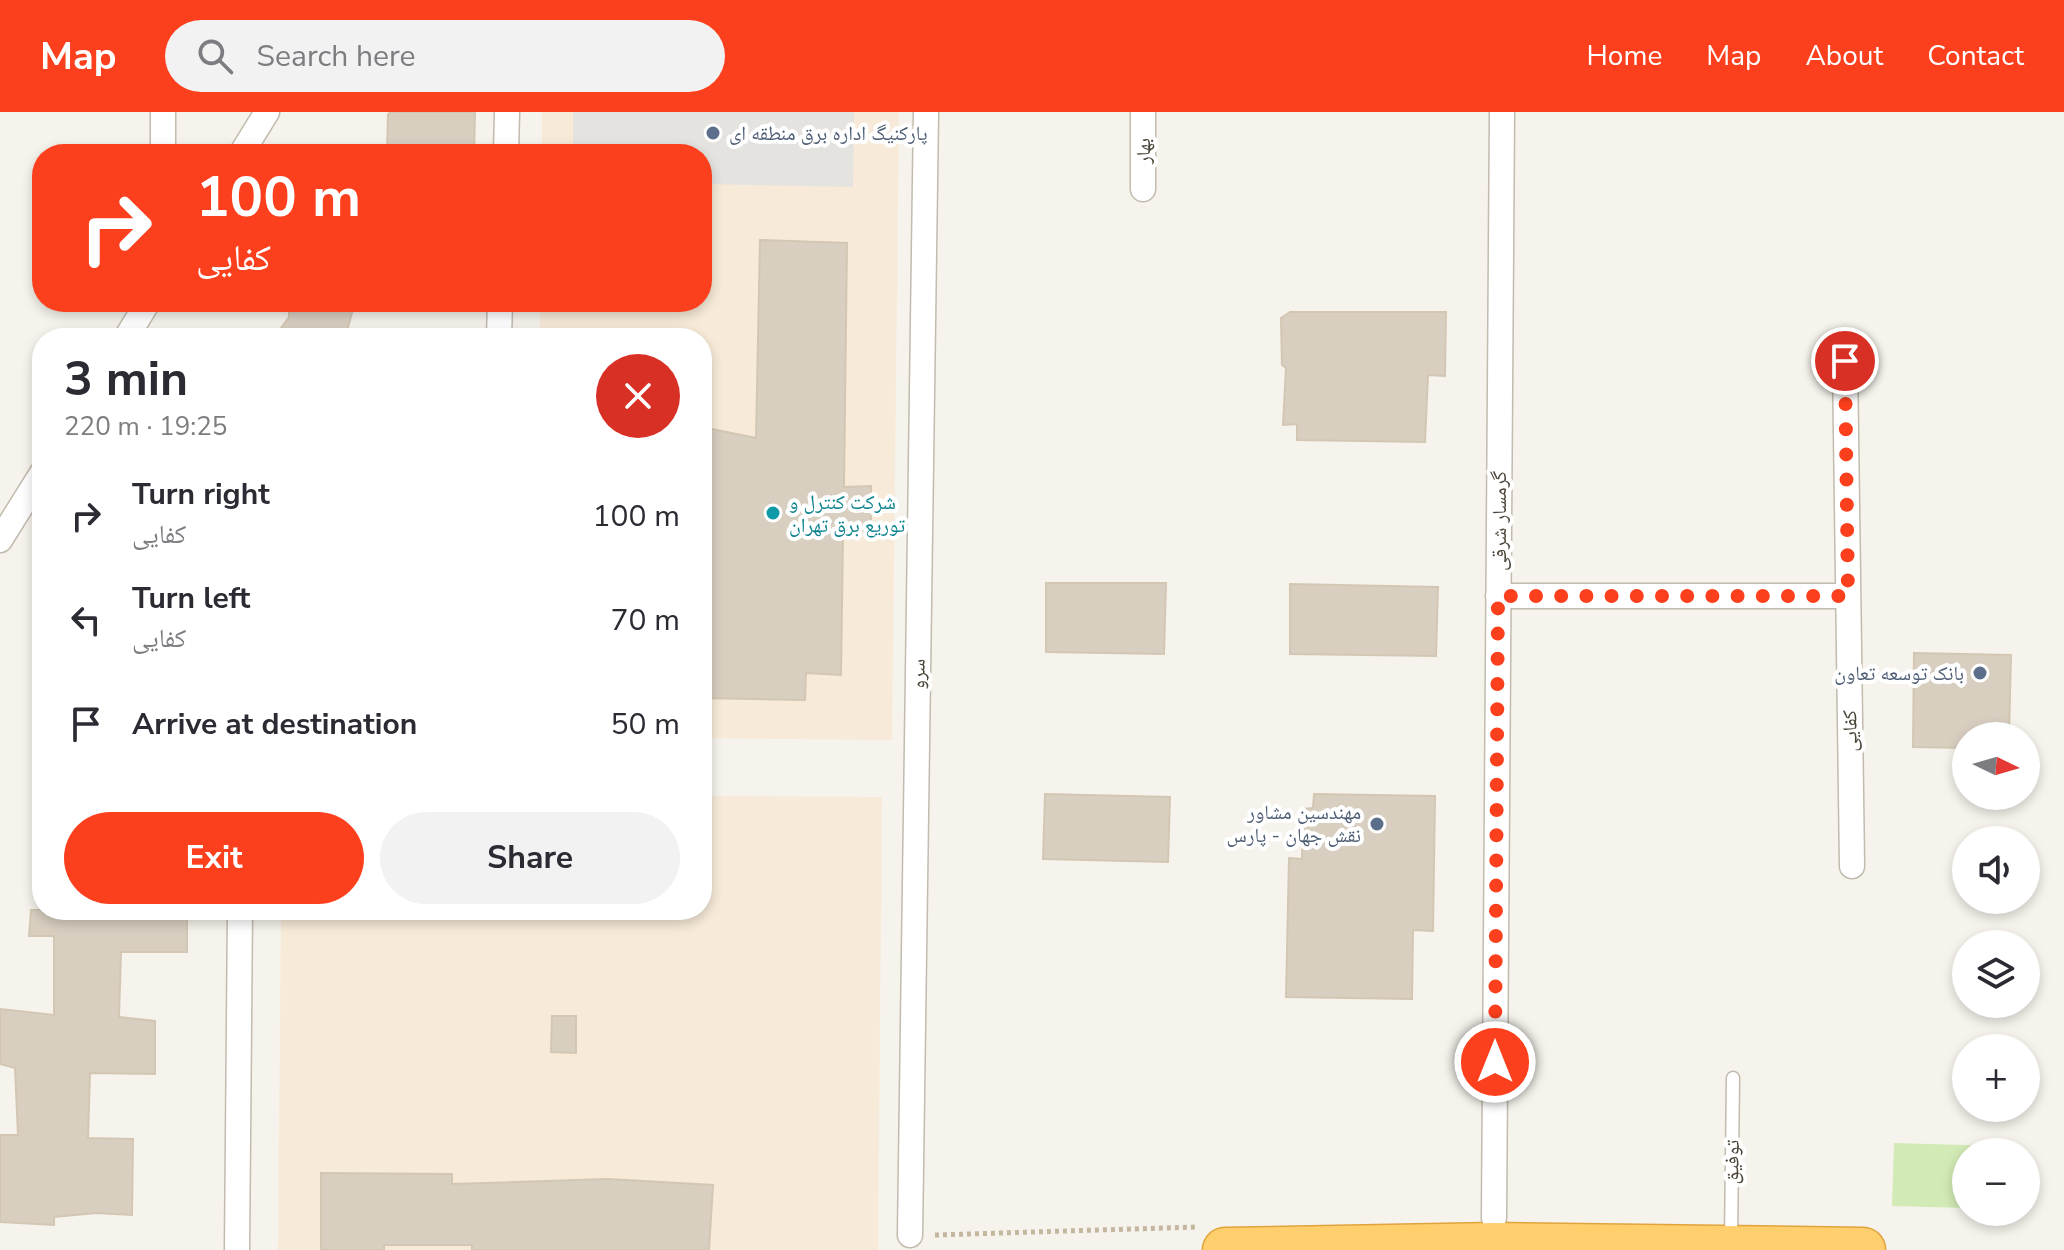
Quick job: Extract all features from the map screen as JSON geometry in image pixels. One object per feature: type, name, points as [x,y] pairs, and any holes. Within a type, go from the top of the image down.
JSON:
[{"type":"highway","points":[[1225,1250],[1495,1245],[1863,1250]]},
{"type":"street","points":[[163,112],[163,144]]},
{"type":"street","points":[[247,144],[267,112]]},
{"type":"street","points":[[506,144],[507,112]]},
{"type":"street","name":"سرو","points":[[910,1235],[926,112]]},
{"type":"street","name":"بهار","points":[[1143,112],[1143,189]]},
{"type":"street","name":"گرمسار شرقی","points":[[1494,1218],[1502,112]]},
{"type":"street","name":"کفایی","points":[[1845,361],[1852,866]]},
{"type":"street","points":[[0,540],[32,489]]},
{"type":"street","points":[[1498,596],[1848,596]]},
{"type":"street","points":[[237,1250],[240,920]]},
{"type":"lane","name":"توفیق","points":[[1731,1247],[1733,1078]]},
{"type":"shaded area","points":[[542,112],[899,112],[892,740],[712,738],[712,328],[540,328],[540,312],[712,312],[712,144],[542,144]]},
{"type":"shaded area","name":"پارکنیگ اداره برق منطقه ای","points":[[573,112],[854,112],[853,187],[712,184],[712,144],[573,144]]},
{"type":"shaded area","points":[[712,796],[882,797],[878,1250],[278,1250],[281,920],[712,920]]},
{"type":"green space","points":[[1894,1143],[1952,1145],[1952,1208],[1892,1206]]},
{"type":"building","points":[[475,112],[474,144],[387,144],[388,114]]},
{"type":"building","name":"شرکت کنترل و توریع برق تهران","points":[[760,240],[847,243],[844,487],[871,486],[871,531],[843,532],[841,675],[806,673],[805,700],[712,698],[712,429],[756,438]]},
{"type":"building","points":[[289,312],[352,312],[348,328],[281,328]]},
{"type":"building","points":[[1290,312],[1446,312],[1445,376],[1428,375],[1425,442],[1297,440],[1297,424],[1283,425],[1286,368],[1282,365],[1281,318]]},
{"type":"building","points":[[1046,583],[1166,583],[1164,654],[1046,652]]},
{"type":"building","points":[[1290,584],[1438,587],[1436,656],[1290,654]]},
{"type":"building","points":[[1914,653],[2011,655],[2009,722],[1952,722],[1952,748],[1913,747]]},
{"type":"building","points":[[1045,794],[1170,797],[1168,862],[1043,859]]},
{"type":"building","points":[[1314,794],[1435,796],[1433,931],[1413,930],[1412,999],[1286,997],[1289,858],[1302,859],[1303,809],[1313,808]]},
{"type":"building","points":[[31,910],[32,920],[187,920],[187,952],[121,952],[119,1017],[155,1021],[155,1074],[90,1073],[88,1138],[133,1139],[132,1215],[96,1213],[54,1217],[54,1225],[0,1222],[0,1135],[18,1135],[15,1068],[0,1064],[0,1009],[54,1015],[54,936],[29,936]]},
{"type":"building","points":[[552,1016],[576,1016],[576,1053],[551,1052]]},
{"type":"building","points":[[321,1173],[452,1174],[452,1184],[608,1179],[713,1185],[709,1250],[472,1250],[472,1245],[384,1245],[384,1250],[321,1250]]},
{"type":"place","name":"پارکنیگ اداره برق منطقه ای","points":[[713,133]]},
{"type":"place","name":"شرکت کنترل و توریع برق تهران","points":[[773,513]]},
{"type":"place","name":"بانک توسعه تعاون","points":[[1980,673]]},
{"type":"place","name":"مهندسین مشاور نقش جهان - پارس","points":[[1377,824]]},
{"type":"route","points":[[1495,1062],[1498,596],[1848,596],[1845,361]]}]
